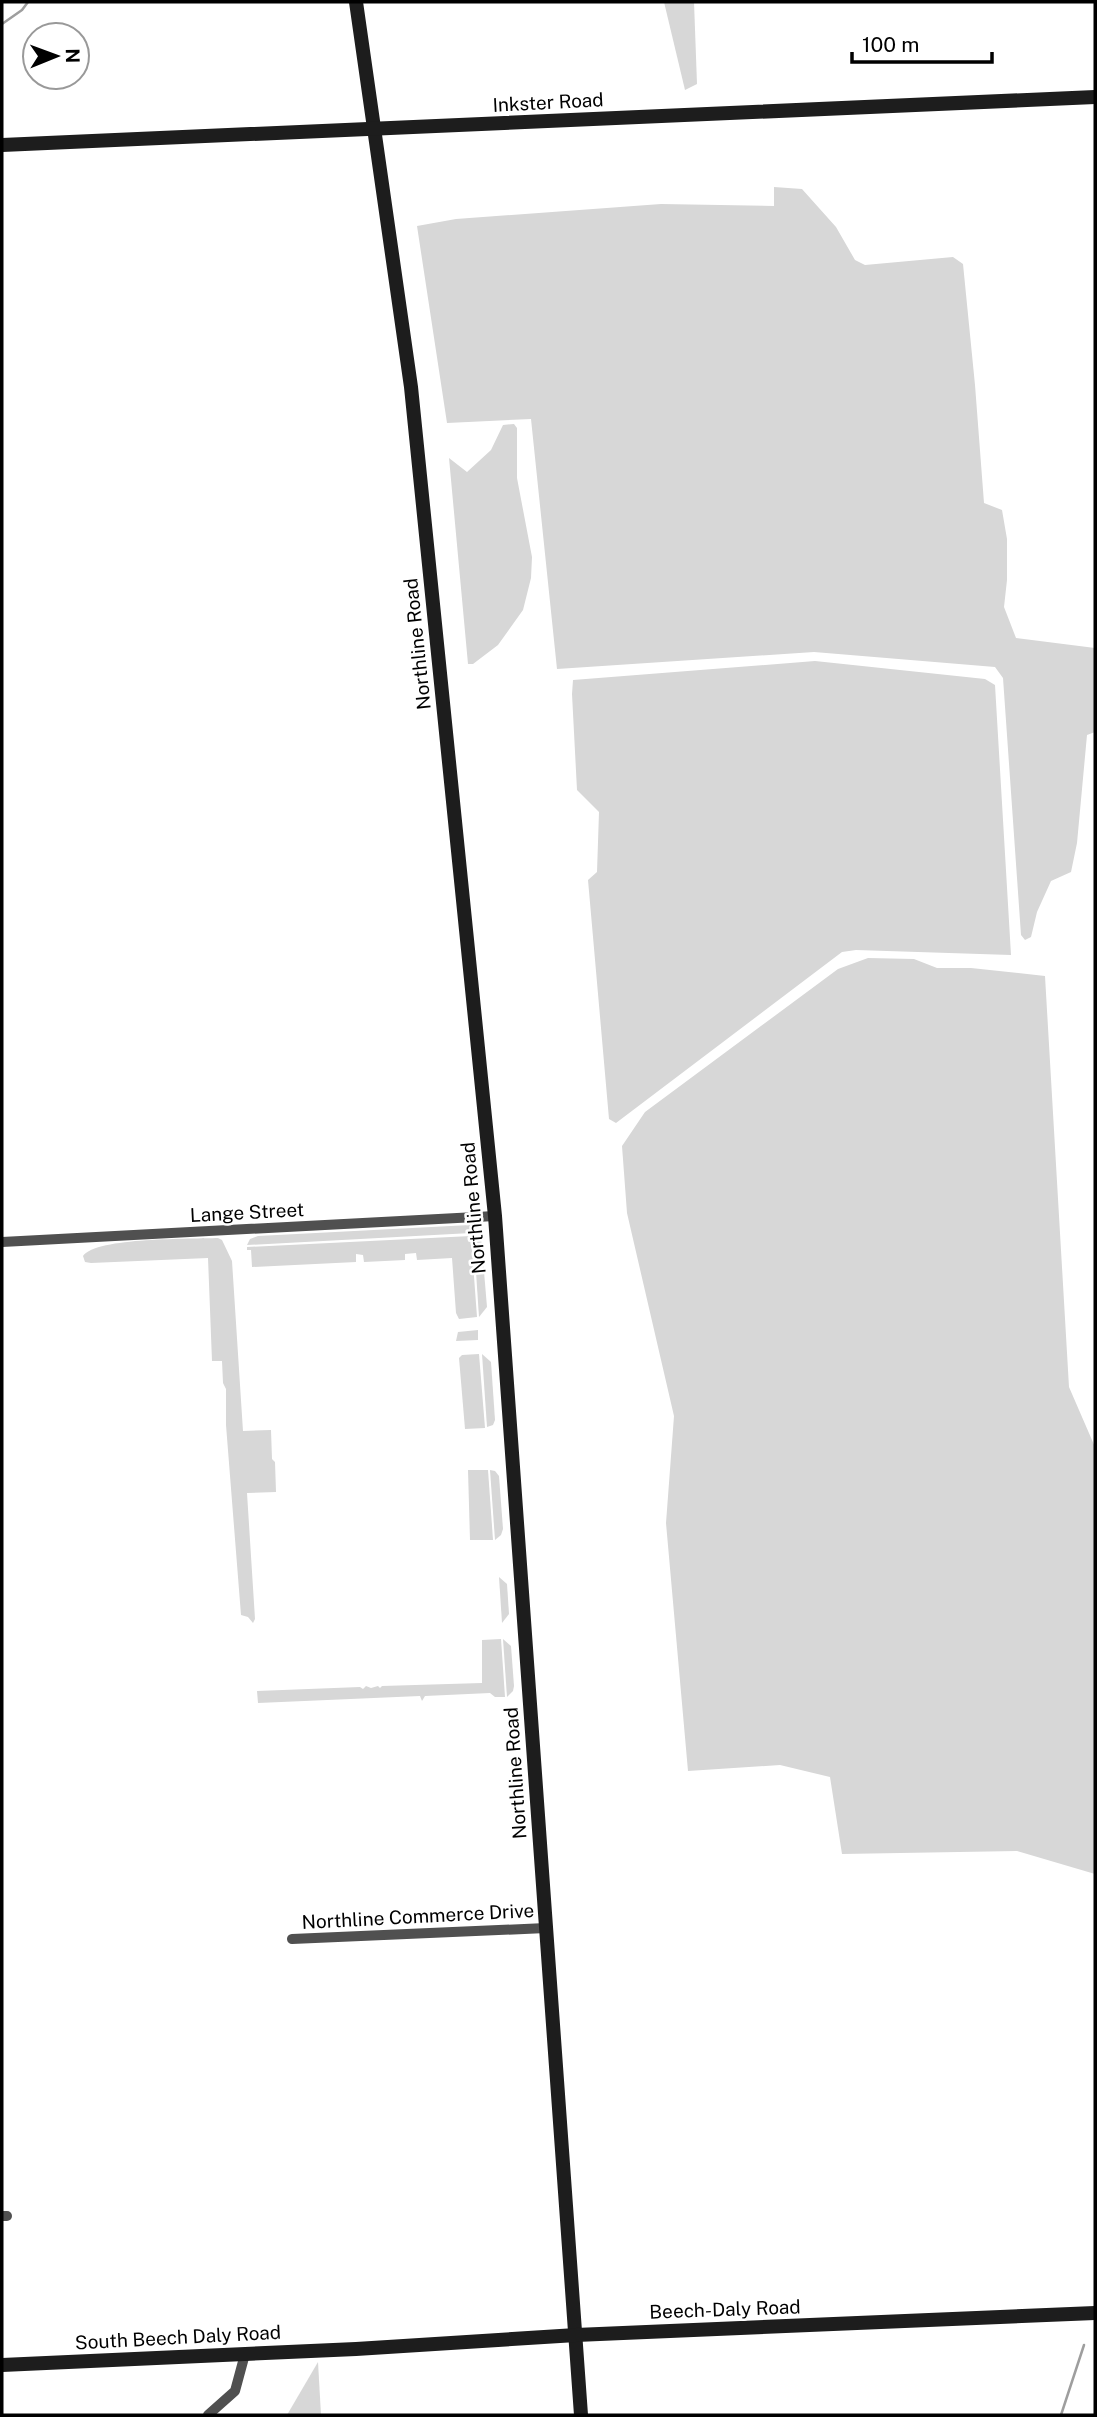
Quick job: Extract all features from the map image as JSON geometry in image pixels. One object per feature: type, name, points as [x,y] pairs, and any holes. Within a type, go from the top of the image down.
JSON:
[{"type":"main road","name":"Northline Road","points":[[356,2],[411,387],[495,1216],[582,2415]]},
{"type":"main road","name":"Inkster Road","points":[[2,145],[1095,97]]},
{"type":"main road","name":"Beech-Daly Road","points":[[356,2348],[576,2335],[1095,2313]]},
{"type":"main road","name":"South Beech Daly Road","points":[[2,2365],[356,2348]]},
{"type":"street","name":"Lange Street","points":[[2,1242],[495,1216]]},
{"type":"street","name":"Northline Commerce Drive","points":[[292,1939],[546,1928]]},
{"type":"street","points":[[208,2415],[235,2391],[245,2354]]},
{"type":"shaded area","points":[[664,2],[694,2],[697,84],[685,90]]},
{"type":"shaded area","points":[[774,187],[802,189],[836,227],[855,260],[865,265],[953,257],[963,264],[984,503],[1002,510],[1007,539],[1004,607],[1016,638],[1095,648],[1095,732],[1087,735],[1077,843],[1071,872],[1051,881],[1037,912],[1031,937],[1025,940],[1021,935],[1003,678],[995,667],[814,652],[557,669],[531,419],[447,423],[417,226],[456,219],[661,204],[774,206]]},
{"type":"shaded area","points":[[514,424],[517,428],[517,478],[532,557],[531,578],[523,610],[498,645],[473,664],[468,664],[449,458],[467,472],[491,450],[503,425]]},
{"type":"shaded area","points":[[815,661],[985,679],[995,685],[1011,955],[856,950],[842,952],[616,1123],[609,1119],[588,880],[597,872],[599,812],[577,790],[573,680]]},
{"type":"shaded area","points":[[868,958],[914,959],[937,968],[971,968],[1045,976],[1069,1387],[1095,1447],[1095,1874],[1017,1851],[842,1854],[830,1777],[780,1765],[688,1771],[666,1523],[674,1416],[627,1213],[622,1146],[645,1112],[838,969]]},
{"type":"shaded area","points":[[470,1225],[471,1233],[247,1245],[250,1239],[258,1236]]},
{"type":"shaded area","points":[[473,1226],[479,1230],[481,1236],[487,1307],[479,1317]]},
{"type":"shaded area","points":[[471,1236],[477,1317],[459,1319],[456,1313],[452,1258],[417,1260],[416,1253],[405,1254],[405,1260],[364,1262],[363,1255],[356,1254],[356,1262],[252,1267],[251,1250],[247,1250],[247,1247]]},
{"type":"shaded area","points":[[222,1240],[232,1261],[243,1431],[271,1430],[272,1459],[275,1462],[276,1492],[247,1493],[255,1619],[253,1623],[248,1617],[241,1615],[226,1425],[226,1389],[223,1383],[222,1361],[212,1361],[208,1258],[91,1263],[85,1262],[83,1256],[106,1245],[125,1242]]},
{"type":"shaded area","points":[[478,1330],[478,1340],[456,1341],[458,1332]]},
{"type":"shaded area","points":[[479,1354],[485,1428],[465,1429],[459,1358],[462,1355]]},
{"type":"shaded area","points":[[482,1354],[491,1362],[495,1420],[493,1425],[487,1427]]},
{"type":"shaded area","points":[[468,1470],[488,1470],[493,1540],[470,1540]]},
{"type":"shaded area","points":[[490,1470],[499,1476],[503,1529],[495,1540]]},
{"type":"shaded area","points":[[499,1577],[507,1584],[509,1614],[502,1623]]},
{"type":"shaded area","points":[[501,1639],[505,1697],[495,1697],[490,1693],[425,1696],[422,1701],[420,1696],[258,1703],[257,1691],[482,1683],[482,1640]]},
{"type":"shaded area","points":[[503,1639],[511,1646],[514,1686],[507,1697]]},
{"type":"shaded area","points":[[318,2362],[321,2415],[287,2415]]},
{"type":"waterway","points":[[2,24],[22,10],[28,2]]},
{"type":"waterway","points":[[1061,2415],[1084,2345]]}]
